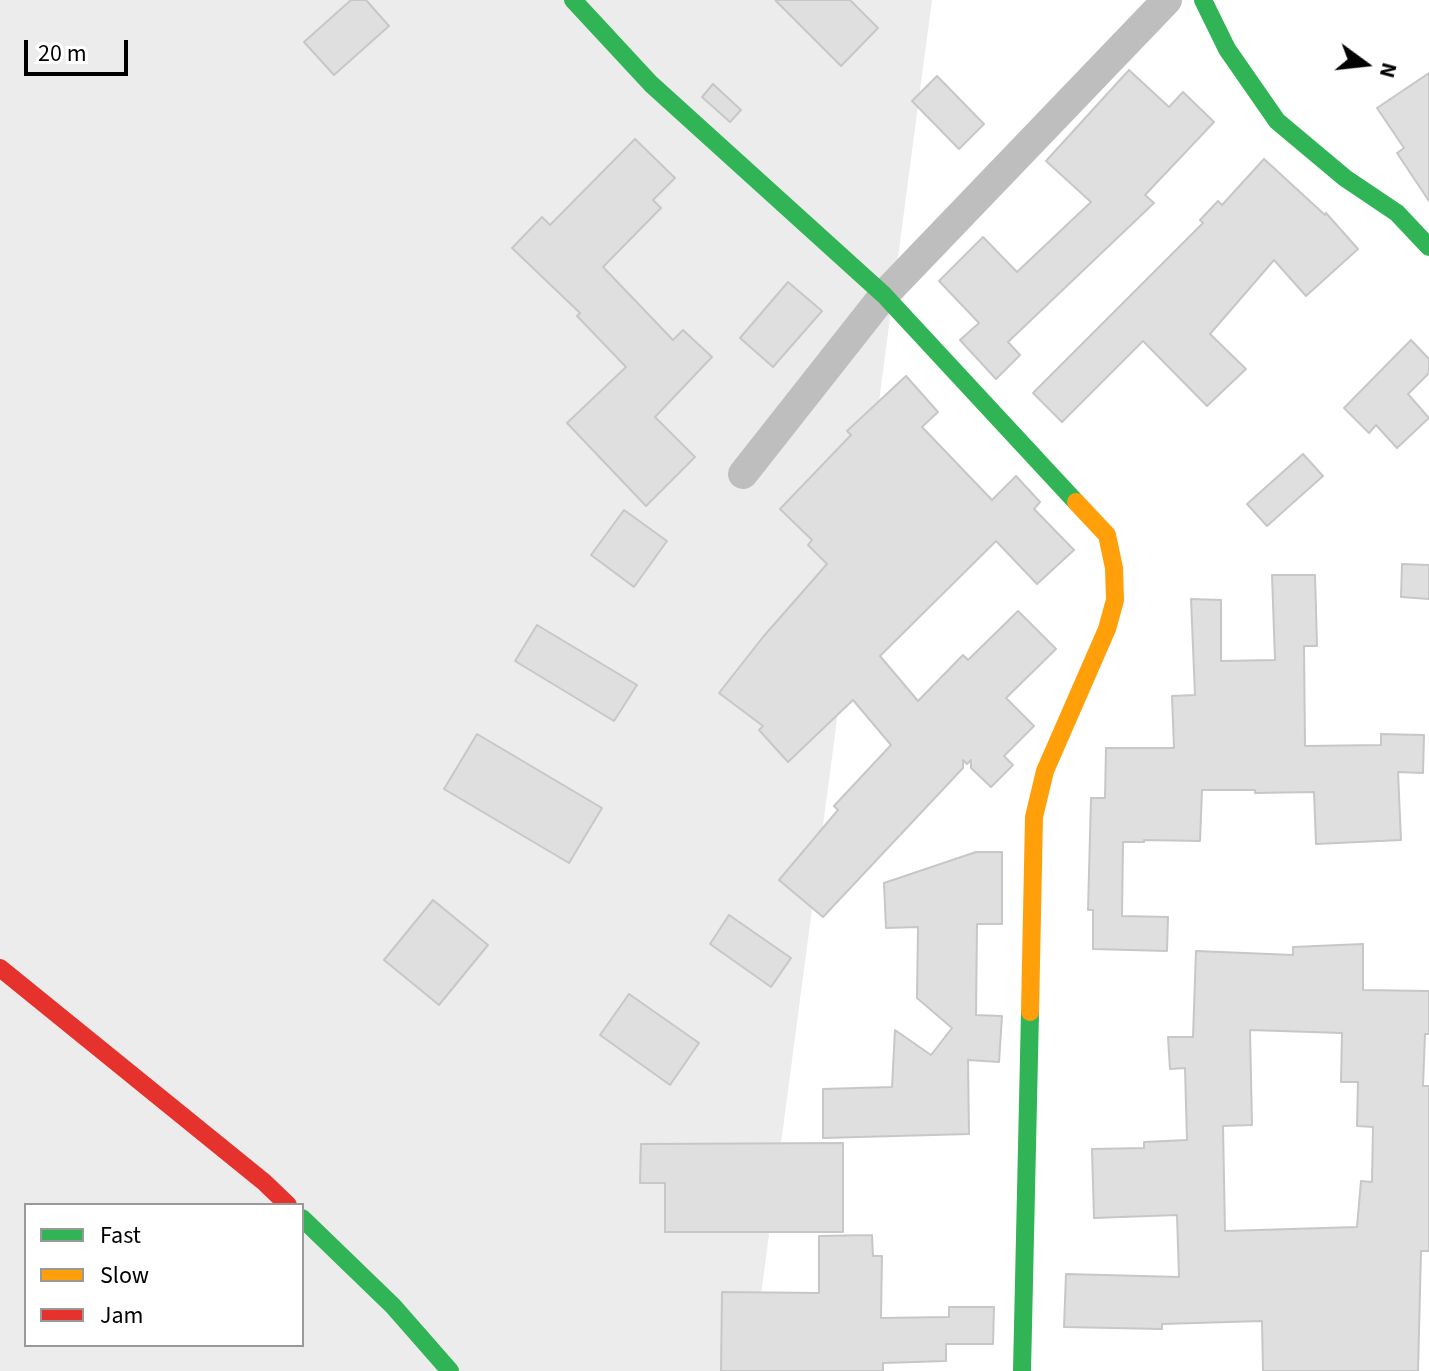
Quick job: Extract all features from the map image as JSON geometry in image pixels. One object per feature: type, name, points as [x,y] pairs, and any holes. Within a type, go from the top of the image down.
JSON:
[{"type":"street","points":[[573,0],[651,84],[884,295],[1107,535],[1114,568],[1115,600],[1107,629],[1045,771],[1034,817],[1022,1371]]},
{"type":"street","points":[[743,474],[884,295],[1167,0]]},
{"type":"street","points":[[1203,0],[1227,49],[1277,121],[1345,178],[1397,213],[1429,247]]},
{"type":"street","points":[[0,968],[253,1172],[286,1203]]},
{"type":"street","points":[[304,1220],[393,1306],[450,1371]]},
{"type":"shaded area","points":[[0,0],[932,0],[751,1371],[0,1371]]},
{"type":"building","points":[[351,0],[366,0],[389,26],[334,75],[304,42]]},
{"type":"building","points":[[775,0],[850,0],[878,28],[841,66]]},
{"type":"building","points":[[1129,70],[1169,107],[1183,92],[1214,122],[1145,195],[1154,203],[1008,342],[1020,355],[996,379],[960,340],[979,323],[939,281],[983,237],[1017,272],[1091,202],[1046,161]]},
{"type":"building","points":[[1429,73],[1429,201],[1397,153],[1404,148],[1377,108]]},
{"type":"building","points":[[937,76],[984,124],[959,149],[912,101]]},
{"type":"building","points":[[713,84],[741,110],[730,122],[702,97]]},
{"type":"building","points":[[635,139],[675,178],[653,200],[661,208],[603,267],[673,340],[683,330],[712,357],[655,417],[695,457],[646,506],[567,423],[626,367],[577,316],[580,313],[512,248],[542,217],[550,225]]},
{"type":"building","points":[[1264,159],[1326,213],[1358,249],[1306,296],[1274,260],[1210,334],[1246,369],[1207,406],[1143,341],[1062,422],[1033,393],[1203,223],[1200,220],[1218,201],[1222,205]]},
{"type":"building","points":[[788,282],[822,311],[773,367],[740,338]]},
{"type":"building","points":[[1411,340],[1429,359],[1429,373],[1408,394],[1429,418],[1397,448],[1376,425],[1369,433],[1344,408]]},
{"type":"building","points":[[906,376],[938,412],[922,427],[992,500],[1016,476],[1040,502],[1034,509],[1074,550],[1037,584],[996,541],[880,656],[918,701],[963,655],[968,660],[1018,611],[1056,649],[1006,698],[1034,726],[1004,756],[1013,765],[991,787],[971,768],[971,760],[967,764],[963,760],[963,768],[823,917],[779,880],[838,810],[834,806],[891,745],[853,700],[788,762],[759,730],[763,726],[719,693],[827,564],[808,545],[812,540],[780,509],[851,435],[847,431]]},
{"type":"building","points":[[1303,454],[1323,476],[1267,526],[1247,504]]},
{"type":"building","points":[[624,510],[667,541],[634,587],[591,555]]},
{"type":"building","points":[[1402,564],[1429,565],[1429,599],[1401,597]]},
{"type":"building","points":[[1272,575],[1315,575],[1317,646],[1304,646],[1305,746],[1381,745],[1381,734],[1424,735],[1423,773],[1398,772],[1401,840],[1316,844],[1314,792],[1202,790],[1200,841],[1123,842],[1122,916],[1168,917],[1167,951],[1093,949],[1093,910],[1088,910],[1091,798],[1105,798],[1106,748],[1174,748],[1172,696],[1195,695],[1191,599],[1221,600],[1221,661],[1275,660]]},
{"type":"building","points":[[537,625],[637,685],[614,721],[515,661]]},
{"type":"building","points":[[477,734],[602,808],[569,863],[444,789]]},
{"type":"building","points":[[976,852],[1002,852],[1002,924],[977,924],[976,1015],[1002,1016],[999,1062],[968,1060],[969,1134],[823,1138],[823,1089],[892,1087],[895,1030],[931,1055],[952,1028],[917,998],[918,927],[886,928],[884,883]]},
{"type":"building","points":[[433,900],[488,945],[439,1005],[384,960]]},
{"type":"building","points":[[729,915],[791,958],[771,987],[710,944]]},
{"type":"building","points":[[1363,944],[1363,990],[1429,991],[1429,1034],[1425,1034],[1423,1086],[1429,1086],[1429,1251],[1421,1251],[1418,1371],[1263,1371],[1262,1321],[1162,1324],[1162,1329],[1064,1327],[1066,1274],[1179,1277],[1177,1215],[1094,1218],[1092,1149],[1144,1148],[1144,1142],[1187,1140],[1185,1068],[1170,1069],[1168,1037],[1193,1037],[1196,951],[1293,955],[1293,947]],"holes":[[[1250,1030],[1342,1033],[1341,1082],[1358,1082],[1357,1126],[1373,1127],[1372,1182],[1361,1181],[1357,1227],[1225,1231],[1223,1126],[1252,1125]]]},
{"type":"building","points":[[629,994],[699,1043],[670,1085],[600,1035]]},
{"type":"building","points":[[843,1143],[843,1232],[665,1232],[665,1183],[640,1183],[641,1144]]},
{"type":"building","points":[[872,1235],[873,1256],[882,1256],[881,1318],[949,1317],[949,1307],[994,1307],[993,1344],[946,1344],[946,1361],[883,1363],[883,1371],[721,1371],[722,1292],[819,1293],[819,1236]]},
{"type":"traffic: fast","points":[[573,0],[651,84],[884,295],[1076,502]]},
{"type":"traffic: fast","points":[[1203,0],[1227,49],[1277,121],[1345,178],[1397,213],[1429,247]]},
{"type":"traffic: fast","points":[[1022,1371],[1030,1012]]},
{"type":"traffic: fast","points":[[304,1220],[393,1306],[450,1371]]},
{"type":"traffic: slow","points":[[1030,1012],[1034,817],[1045,771],[1107,629],[1115,600],[1114,568],[1107,535],[1076,502]]},
{"type":"traffic: jam","points":[[0,968],[286,1203]]}]
